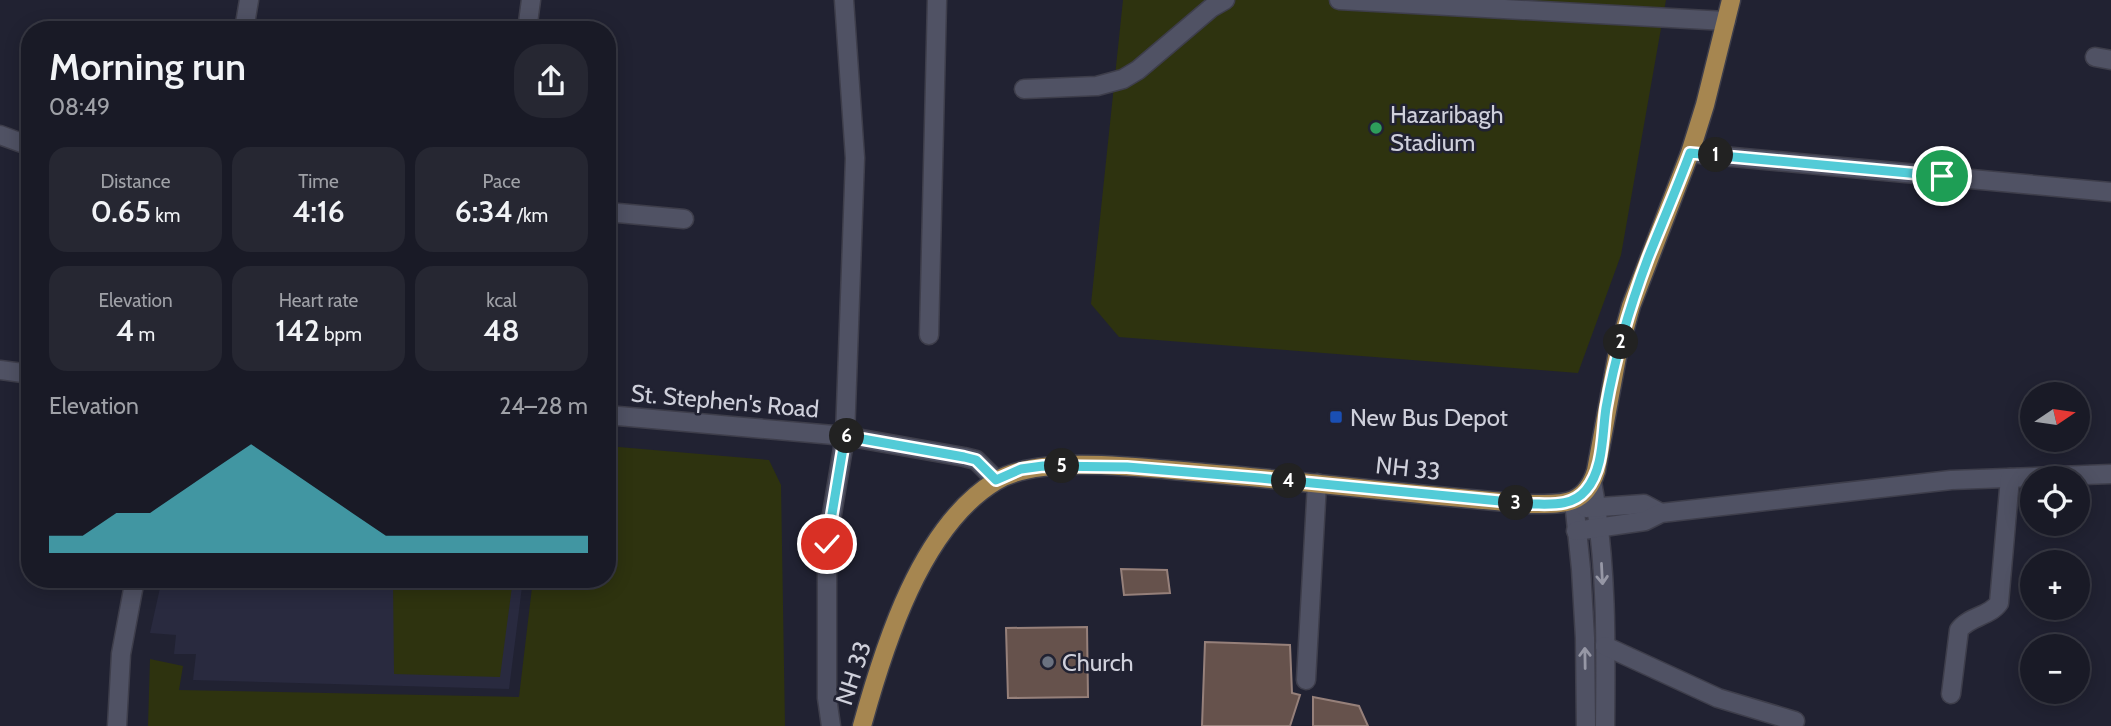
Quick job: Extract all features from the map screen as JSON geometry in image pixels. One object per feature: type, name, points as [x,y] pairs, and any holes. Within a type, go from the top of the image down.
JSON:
[{"type":"main road","points":[[1574,505],[1592,482],[1600,454],[1606,406],[1631,306],[1690,153],[1731,0]]},
{"type":"main road","name":"NH 33","points":[[862,726],[879,667],[921,566],[948,526],[973,498],[996,480],[1021,469],[1127,467],[1531,504],[1574,505]]},
{"type":"street","points":[[246,21],[249,0]]},
{"type":"street","points":[[528,21],[531,0]]},
{"type":"street","points":[[831,726],[827,698],[827,544],[845,436],[855,158],[844,0]]},
{"type":"street","points":[[929,335],[937,0]]},
{"type":"street","points":[[1024,89],[1097,86],[1123,79],[1138,70],[1211,8],[1225,0]]},
{"type":"street","points":[[1339,0],[1726,21]]},
{"type":"street","points":[[0,135],[21,143]]},
{"type":"street","points":[[1690,153],[2111,192]]},
{"type":"street","points":[[616,213],[684,219]]},
{"type":"street","points":[[0,370],[21,373]]},
{"type":"street","name":"St. Stephen's Road","points":[[616,416],[845,436],[976,460],[996,480]]},
{"type":"street","points":[[1576,531],[1645,522],[1661,513],[1951,480],[2111,474]]},
{"type":"street","points":[[1951,694],[1959,630],[1964,624],[1994,610],[1999,603],[2010,478]]},
{"type":"street","points":[[1592,482],[1599,528],[1605,646],[1605,726]]},
{"type":"street","points":[[1306,680],[1317,483]]},
{"type":"street","points":[[1586,726],[1585,638],[1574,505],[1597,507],[1644,504],[1661,513]]},
{"type":"street","points":[[117,726],[121,654],[133,588]]},
{"type":"street","points":[[1605,646],[1718,698],[1795,721]]},
{"type":"shaded area","points":[[160,588],[522,588],[509,689],[193,680],[196,654],[174,654],[176,635],[150,633]]},
{"type":"green space","name":"Hazaribagh Stadium","points":[[1123,0],[1666,0],[1621,255],[1578,373],[1119,337],[1091,304]]},
{"type":"green space","points":[[616,447],[769,460],[781,485],[785,726],[148,726],[150,659],[183,666],[179,690],[519,697],[532,588],[616,588]]},
{"type":"green space","points":[[393,588],[512,588],[500,677],[394,674]]},
{"type":"building","points":[[1121,569],[1167,570],[1170,593],[1124,595]]},
{"type":"building","name":"Church","points":[[1087,627],[1088,697],[1008,698],[1006,628]]},
{"type":"building","points":[[1205,642],[1290,645],[1292,693],[1300,695],[1290,726],[1202,726]]},
{"type":"building","points":[[1313,697],[1359,706],[1368,726],[1313,726]]},
{"type":"place","name":"Hazaribagh Stadium","points":[[1376,128]]},
{"type":"place","name":"New Bus Depot","points":[[1336,417]]},
{"type":"place","name":"Church","points":[[1048,662]]},
{"type":"route","points":[[827,544],[845,436],[976,460],[996,480],[1021,469],[1043,466],[1127,467],[1489,501],[1560,504],[1574,501],[1584,493],[1596,471],[1606,406],[1631,306],[1690,153],[1942,176]]}]
